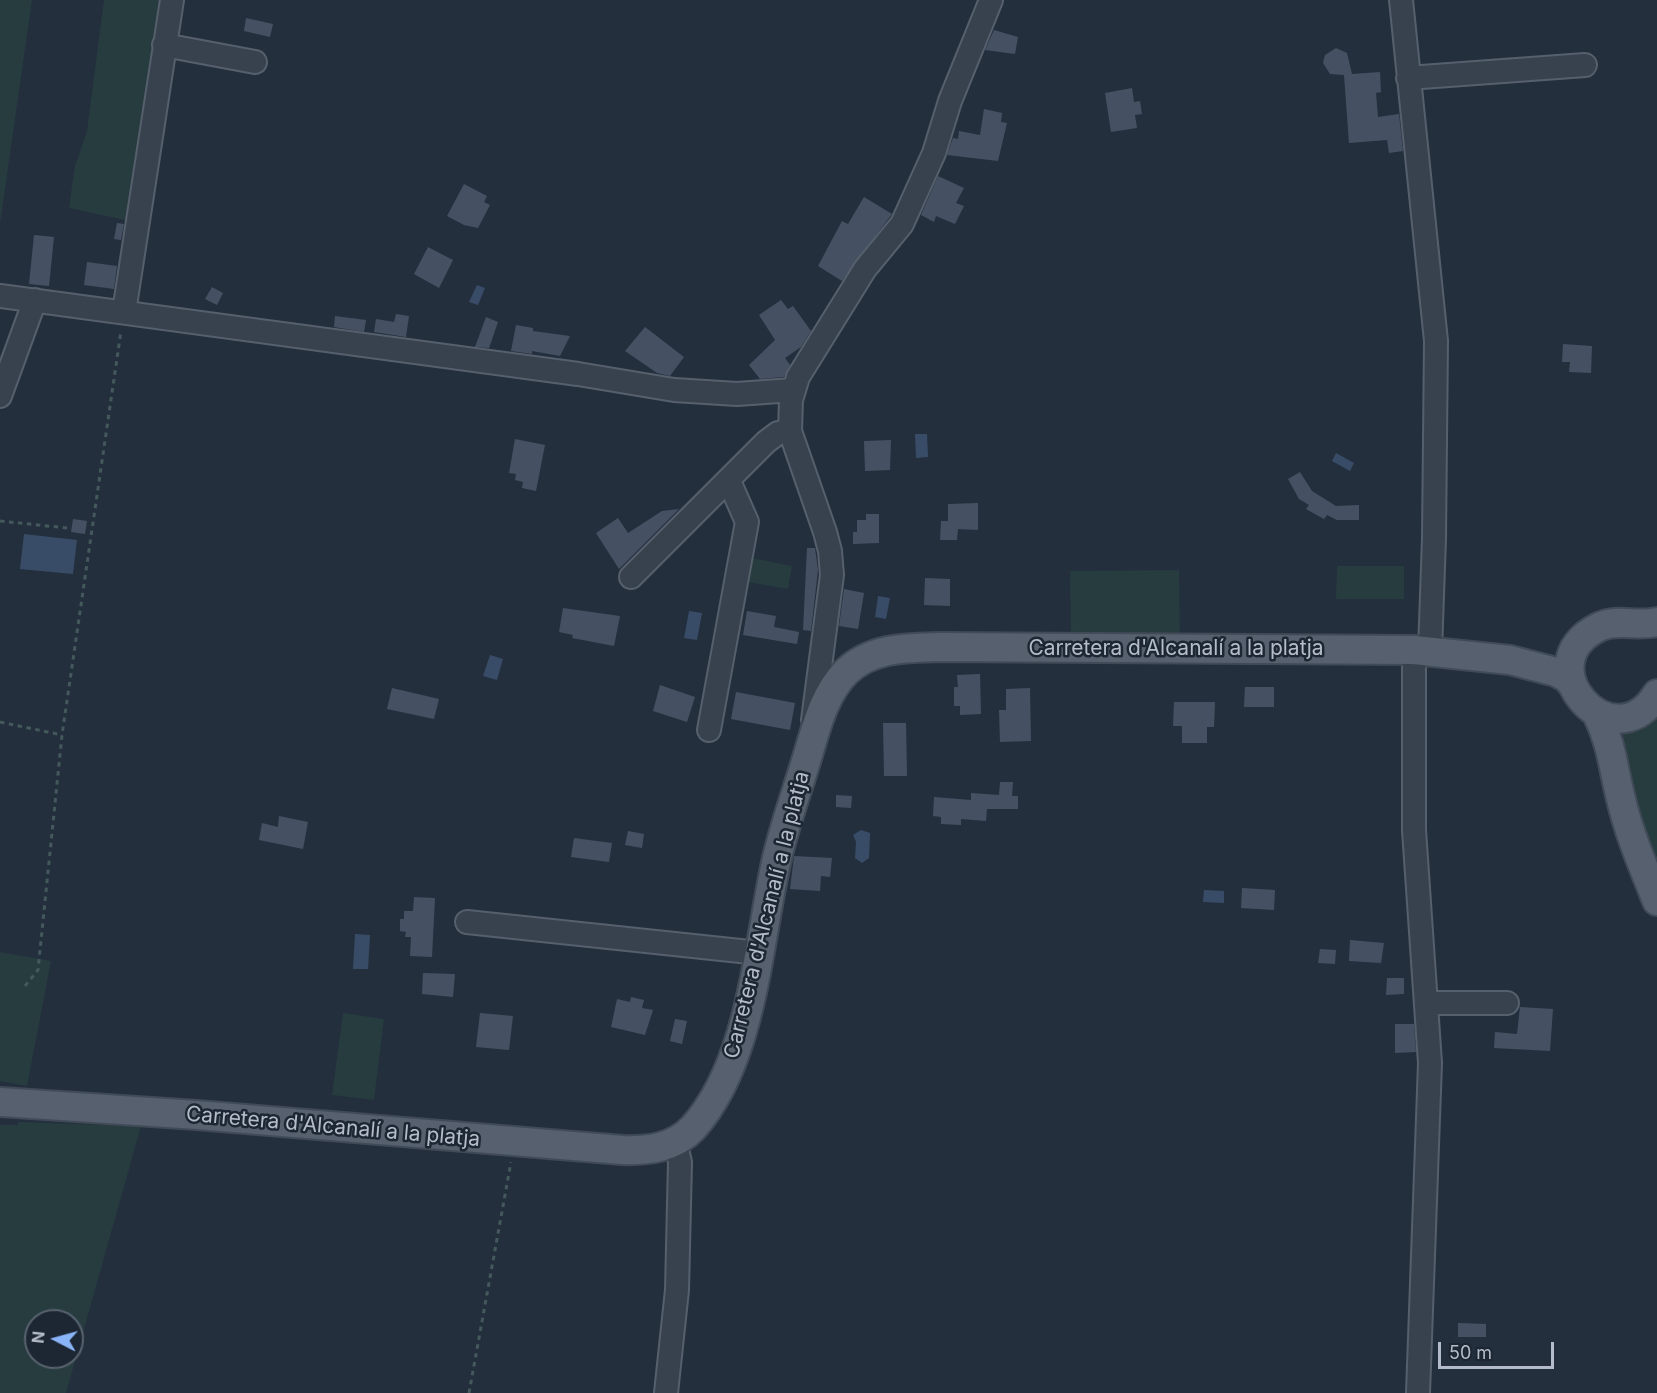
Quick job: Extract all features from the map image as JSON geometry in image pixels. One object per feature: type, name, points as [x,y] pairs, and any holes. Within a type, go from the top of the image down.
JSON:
[{"type":"main road","name":"Carretera d'Alcanalí a la platja","points":[[0,1102],[642,1151],[663,1147],[692,1129],[705,1111],[728,1067],[745,1016],[777,858],[817,725],[835,687],[846,672],[864,659],[884,651],[940,647],[1422,651],[1510,660],[1552,659],[1602,625],[1645,624]]},
{"type":"main road","points":[[1645,624],[1645,632],[1657,646]]},
{"type":"main road","points":[[1577,644],[1570,663],[1572,684],[1577,696],[1597,714],[1611,718],[1626,717],[1640,712],[1655,699]]},
{"type":"main road","name":"Carretera d'Alcanalí a la platja","points":[[1510,660],[1556,672],[1572,684]]},
{"type":"main road","points":[[1597,714],[1614,758],[1620,799],[1631,834],[1657,901]]},
{"type":"street","points":[[124,312],[172,0]]},
{"type":"street","points":[[807,759],[832,575],[830,551],[790,431],[794,390],[798,377],[854,286],[902,224],[934,153],[950,101],[991,0]]},
{"type":"street","points":[[1401,0],[1436,340],[1434,538],[1422,651],[1414,830],[1430,1063],[1418,1393]]},
{"type":"street","points":[[164,45],[255,62]]},
{"type":"street","points":[[1408,78],[1586,64]]},
{"type":"street","points":[[0,296],[674,390],[737,394],[794,390]]},
{"type":"street","points":[[0,396],[35,300]]},
{"type":"street","points":[[631,577],[766,442],[778,433],[790,431]]},
{"type":"street","points":[[709,730],[747,522],[729,481]]},
{"type":"street","points":[[823,647],[835,656],[864,655],[884,651]]},
{"type":"street","points":[[467,922],[759,953]]},
{"type":"street","points":[[1427,1003],[1507,1003]]},
{"type":"street","points":[[666,1393],[677,1290],[680,1162],[675,1141]]},
{"type":"path","points":[[25,987],[38,970],[62,735],[124,312]]},
{"type":"path","points":[[0,521],[67,528]]},
{"type":"path","points":[[0,722],[62,735]]},
{"type":"path","points":[[469,1393],[514,1141]]},
{"type":"green space","points":[[0,0],[32,0],[0,224]]},
{"type":"green space","points":[[104,0],[167,0],[130,221],[69,208],[75,166],[87,131]]},
{"type":"green space","points":[[747,557],[792,566],[788,589],[742,581]]},
{"type":"green space","points":[[1337,566],[1404,566],[1404,599],[1336,599]]},
{"type":"green space","points":[[1179,570],[1180,639],[1071,639],[1070,571]]},
{"type":"green space","points":[[1657,714],[1657,883],[1615,729]]},
{"type":"green space","points":[[0,952],[51,961],[27,1086],[0,1081]]},
{"type":"green space","points":[[343,1013],[384,1019],[374,1100],[332,1095]]},
{"type":"green space","points":[[18,1122],[141,1126],[84,1329],[84,1309],[24,1309],[24,1369],[73,1369],[66,1393],[0,1393],[0,1125],[18,1125]]},
{"type":"water","points":[[477,285],[485,288],[478,305],[469,302]]},
{"type":"water","points":[[915,434],[927,434],[928,457],[916,458]]},
{"type":"water","points":[[1336,453],[1354,463],[1350,471],[1332,461]]},
{"type":"water","points":[[24,534],[77,540],[73,574],[20,569]]},
{"type":"water","points":[[878,596],[890,598],[886,619],[875,617]]},
{"type":"water","points":[[689,611],[702,613],[697,640],[684,638]]},
{"type":"water","points":[[490,655],[503,659],[497,680],[483,676]]},
{"type":"water","points":[[861,830],[870,833],[869,858],[862,863],[855,858],[856,842],[853,835]]},
{"type":"water","points":[[1204,890],[1224,891],[1224,903],[1203,902]]},
{"type":"water","points":[[355,934],[370,935],[368,969],[353,969]]},
{"type":"building","points":[[246,18],[273,24],[270,37],[244,31]]},
{"type":"building","points":[[994,30],[1018,37],[1015,54],[985,50]]},
{"type":"building","points":[[1336,48],[1347,53],[1352,74],[1380,72],[1381,92],[1376,93],[1378,117],[1399,114],[1403,151],[1389,153],[1387,140],[1349,143],[1344,75],[1330,74],[1323,63],[1325,55]]},
{"type":"building","points":[[1132,88],[1134,102],[1140,101],[1142,114],[1135,115],[1137,128],[1111,132],[1105,93]]},
{"type":"building","points":[[984,109],[1002,113],[1001,122],[1007,123],[998,161],[947,155],[953,138],[958,139],[959,131],[980,135]]},
{"type":"building","points":[[938,176],[964,188],[956,203],[964,206],[955,224],[936,216],[934,222],[921,215]]},
{"type":"building","points":[[464,184],[487,196],[484,202],[490,205],[478,228],[464,225],[447,216]]},
{"type":"building","points":[[864,197],[892,214],[842,281],[818,266],[842,221],[848,224]]},
{"type":"building","points":[[117,223],[124,224],[121,240],[114,239]]},
{"type":"building","points":[[34,235],[54,237],[49,286],[29,284]]},
{"type":"building","points":[[428,247],[453,260],[439,288],[414,274]]},
{"type":"building","points":[[87,262],[117,266],[114,289],[84,285]]},
{"type":"building","points":[[212,287],[223,293],[217,305],[205,299]]},
{"type":"building","points":[[781,300],[788,309],[793,306],[811,331],[801,347],[785,358],[790,365],[784,377],[760,379],[749,365],[775,340],[759,315]]},
{"type":"building","points":[[396,314],[409,316],[406,337],[374,332],[376,319],[394,322]]},
{"type":"building","points":[[335,316],[366,320],[364,332],[334,327]]},
{"type":"building","points":[[486,317],[498,322],[489,348],[475,347]]},
{"type":"building","points":[[516,325],[533,328],[533,331],[570,336],[560,356],[532,351],[532,354],[511,351]]},
{"type":"building","points":[[645,327],[684,357],[670,376],[657,373],[625,351]]},
{"type":"building","points":[[1563,344],[1592,346],[1591,373],[1569,372],[1570,362],[1562,362]]},
{"type":"building","points":[[515,439],[545,445],[536,491],[522,488],[523,482],[515,480],[516,474],[509,473]]},
{"type":"building","points":[[891,440],[890,470],[865,471],[864,441]]},
{"type":"building","points":[[1300,472],[1312,491],[1336,506],[1359,505],[1359,520],[1337,520],[1327,515],[1324,519],[1306,509],[1309,505],[1299,499],[1288,479]]},
{"type":"building","points":[[978,503],[978,530],[958,529],[957,540],[940,540],[941,521],[948,521],[948,504]]},
{"type":"building","points":[[679,509],[619,569],[596,533],[618,518],[628,533],[662,511]]},
{"type":"building","points":[[866,514],[879,514],[879,543],[853,544],[853,532],[857,532],[857,520],[866,520]]},
{"type":"building","points":[[73,519],[87,521],[85,534],[71,532]]},
{"type":"building","points":[[807,548],[815,548],[818,570],[811,631],[803,630]]},
{"type":"building","points":[[925,578],[950,579],[950,606],[924,605]]},
{"type":"building","points":[[844,589],[864,593],[858,629],[839,626]]},
{"type":"building","points":[[563,608],[620,616],[614,646],[572,638],[573,635],[559,632]]},
{"type":"building","points":[[747,611],[776,616],[774,627],[799,632],[797,644],[743,635]]},
{"type":"building","points":[[980,674],[981,714],[960,715],[960,706],[954,706],[954,687],[958,687],[957,675]]},
{"type":"building","points":[[660,685],[695,697],[687,722],[653,711]]},
{"type":"building","points":[[1245,687],[1274,687],[1274,707],[1244,707]]},
{"type":"building","points":[[392,688],[439,699],[434,719],[387,709]]},
{"type":"building","points":[[1030,688],[1031,741],[1000,742],[999,710],[1006,710],[1006,689]]},
{"type":"building","points":[[736,692],[795,703],[790,730],[731,719]]},
{"type":"building","points":[[1174,702],[1215,702],[1214,727],[1207,727],[1207,743],[1182,743],[1182,726],[1173,726]]},
{"type":"building","points":[[883,723],[906,723],[907,776],[884,776]]},
{"type":"building","points":[[1000,782],[1013,782],[1012,796],[1018,796],[1018,809],[987,809],[986,821],[961,819],[961,825],[941,824],[941,817],[933,816],[934,797],[971,800],[971,793],[999,795]]},
{"type":"building","points":[[836,795],[852,796],[851,808],[836,807]]},
{"type":"building","points":[[279,816],[308,822],[303,849],[259,840],[262,823],[278,827]]},
{"type":"building","points":[[628,831],[644,834],[642,848],[625,845]]},
{"type":"building","points":[[574,838],[612,843],[609,862],[571,857]]},
{"type":"building","points":[[794,856],[832,858],[830,877],[821,876],[820,891],[790,889]]},
{"type":"building","points":[[1242,888],[1275,890],[1274,910],[1241,908]]},
{"type":"building","points":[[414,897],[435,898],[432,957],[410,956],[411,937],[405,937],[406,932],[400,931],[400,919],[404,919],[404,911],[413,911]]},
{"type":"building","points":[[1350,940],[1384,943],[1381,963],[1349,961]]},
{"type":"building","points":[[1320,949],[1336,950],[1335,964],[1318,963]]},
{"type":"building","points":[[423,973],[455,974],[453,997],[422,994]]},
{"type":"building","points":[[1387,978],[1404,978],[1404,994],[1386,995]]},
{"type":"building","points":[[631,997],[644,1000],[642,1008],[653,1010],[645,1035],[611,1027],[617,999],[630,1002]]},
{"type":"building","points":[[1520,1007],[1553,1009],[1550,1051],[1494,1048],[1495,1032],[1517,1034]]},
{"type":"building","points":[[480,1013],[513,1016],[509,1050],[476,1047]]},
{"type":"building","points":[[675,1019],[687,1021],[682,1044],[670,1041]]},
{"type":"building","points":[[1395,1024],[1414,1024],[1416,1052],[1395,1053]]},
{"type":"building","points":[[1458,1323],[1486,1324],[1486,1337],[1458,1337]]}]
